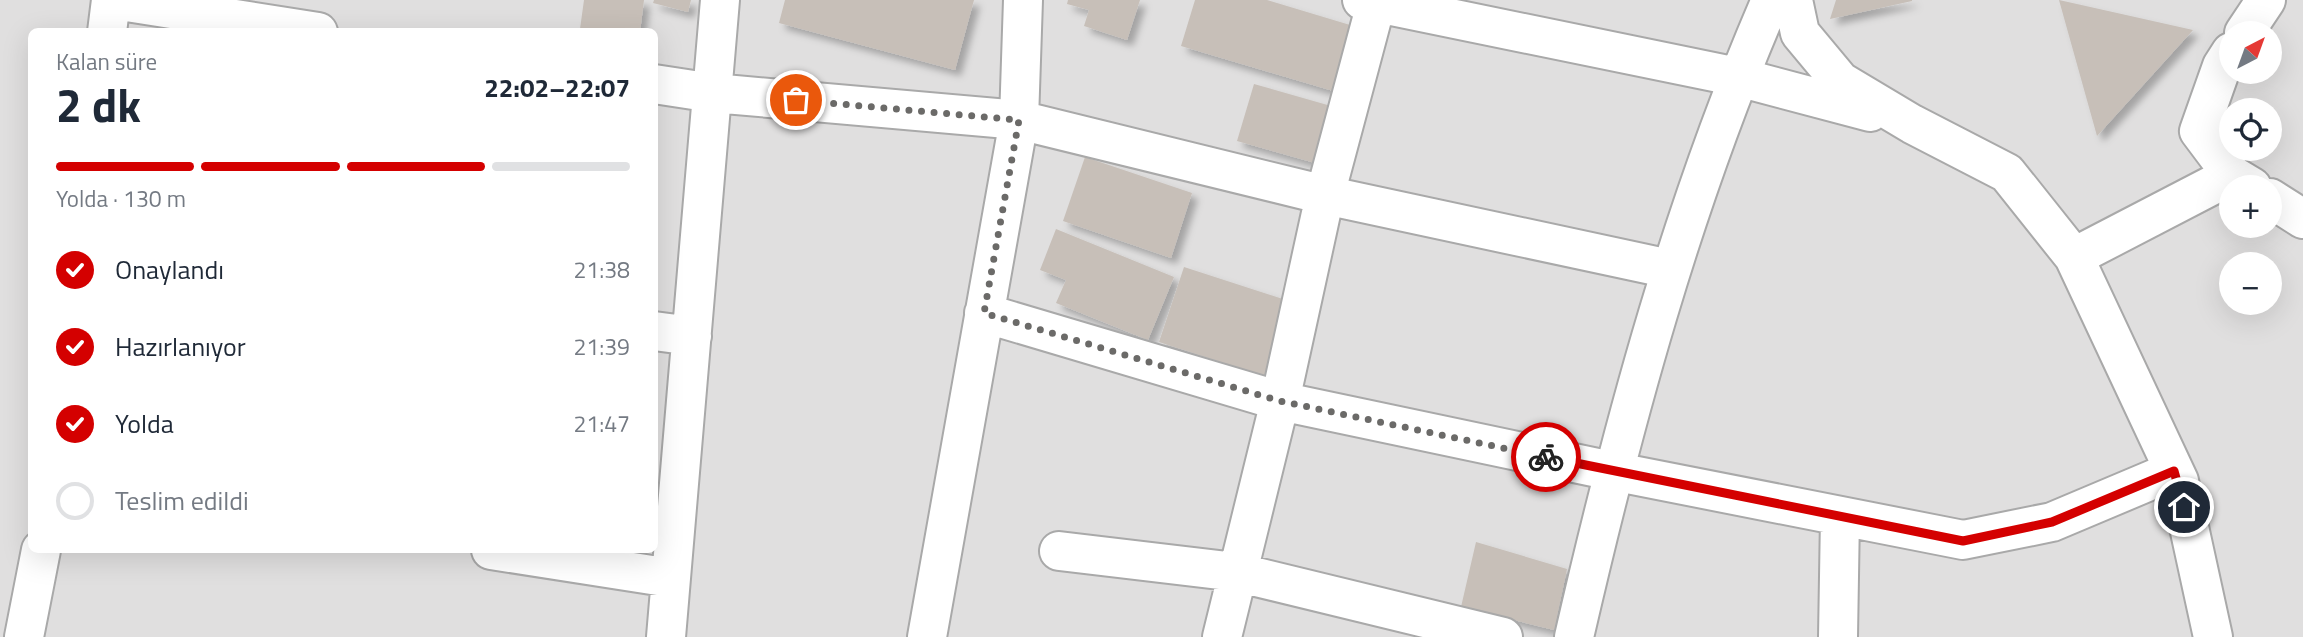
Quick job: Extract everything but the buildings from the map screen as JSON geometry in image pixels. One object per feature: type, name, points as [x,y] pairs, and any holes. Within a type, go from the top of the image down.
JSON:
[{"type":"street","points":[[108,28],[112,0],[292,28]]},
{"type":"street","points":[[666,637],[720,0]]},
{"type":"street","points":[[927,637],[1019,120],[1023,0]]},
{"type":"street","points":[[1574,637],[1612,471],[1670,269],[1738,77],[1770,0]]},
{"type":"street","points":[[1793,0],[1800,33],[1840,81],[1912,124],[2007,173],[2074,257],[2179,481],[2213,637]]},
{"type":"street","points":[[2252,21],[2266,0]]},
{"type":"street","points":[[1222,637],[1280,401],[1371,1],[1738,77],[1912,124]]},
{"type":"street","points":[[2219,74],[2199,131],[2237,175]]},
{"type":"street","points":[[658,84],[713,93],[1019,120],[1325,195],[1670,269]]},
{"type":"street","points":[[2074,257],[2219,191]]},
{"type":"street","points":[[2282,206],[2303,219]]},
{"type":"street","points":[[984,313],[1280,401],[1963,541],[2052,522],[2174,471]]},
{"type":"street","points":[[658,332],[692,336]]},
{"type":"street","points":[[1838,637],[1840,516]]},
{"type":"street","points":[[1059,551],[1236,572],[1503,637]]},
{"type":"street","points":[[24,637],[40,553]]},
{"type":"street","points":[[510,553],[671,578]]},
{"type":"shaded area","points":[[0,0],[2303,0],[2303,637],[0,637]]},
{"type":"way so far","points":[[796,100],[1019,120],[984,313],[1280,401],[1546,457]]},
{"type":"route","points":[[1546,457],[1963,541],[2052,522],[2174,471],[2179,481],[2184,507]]}]
